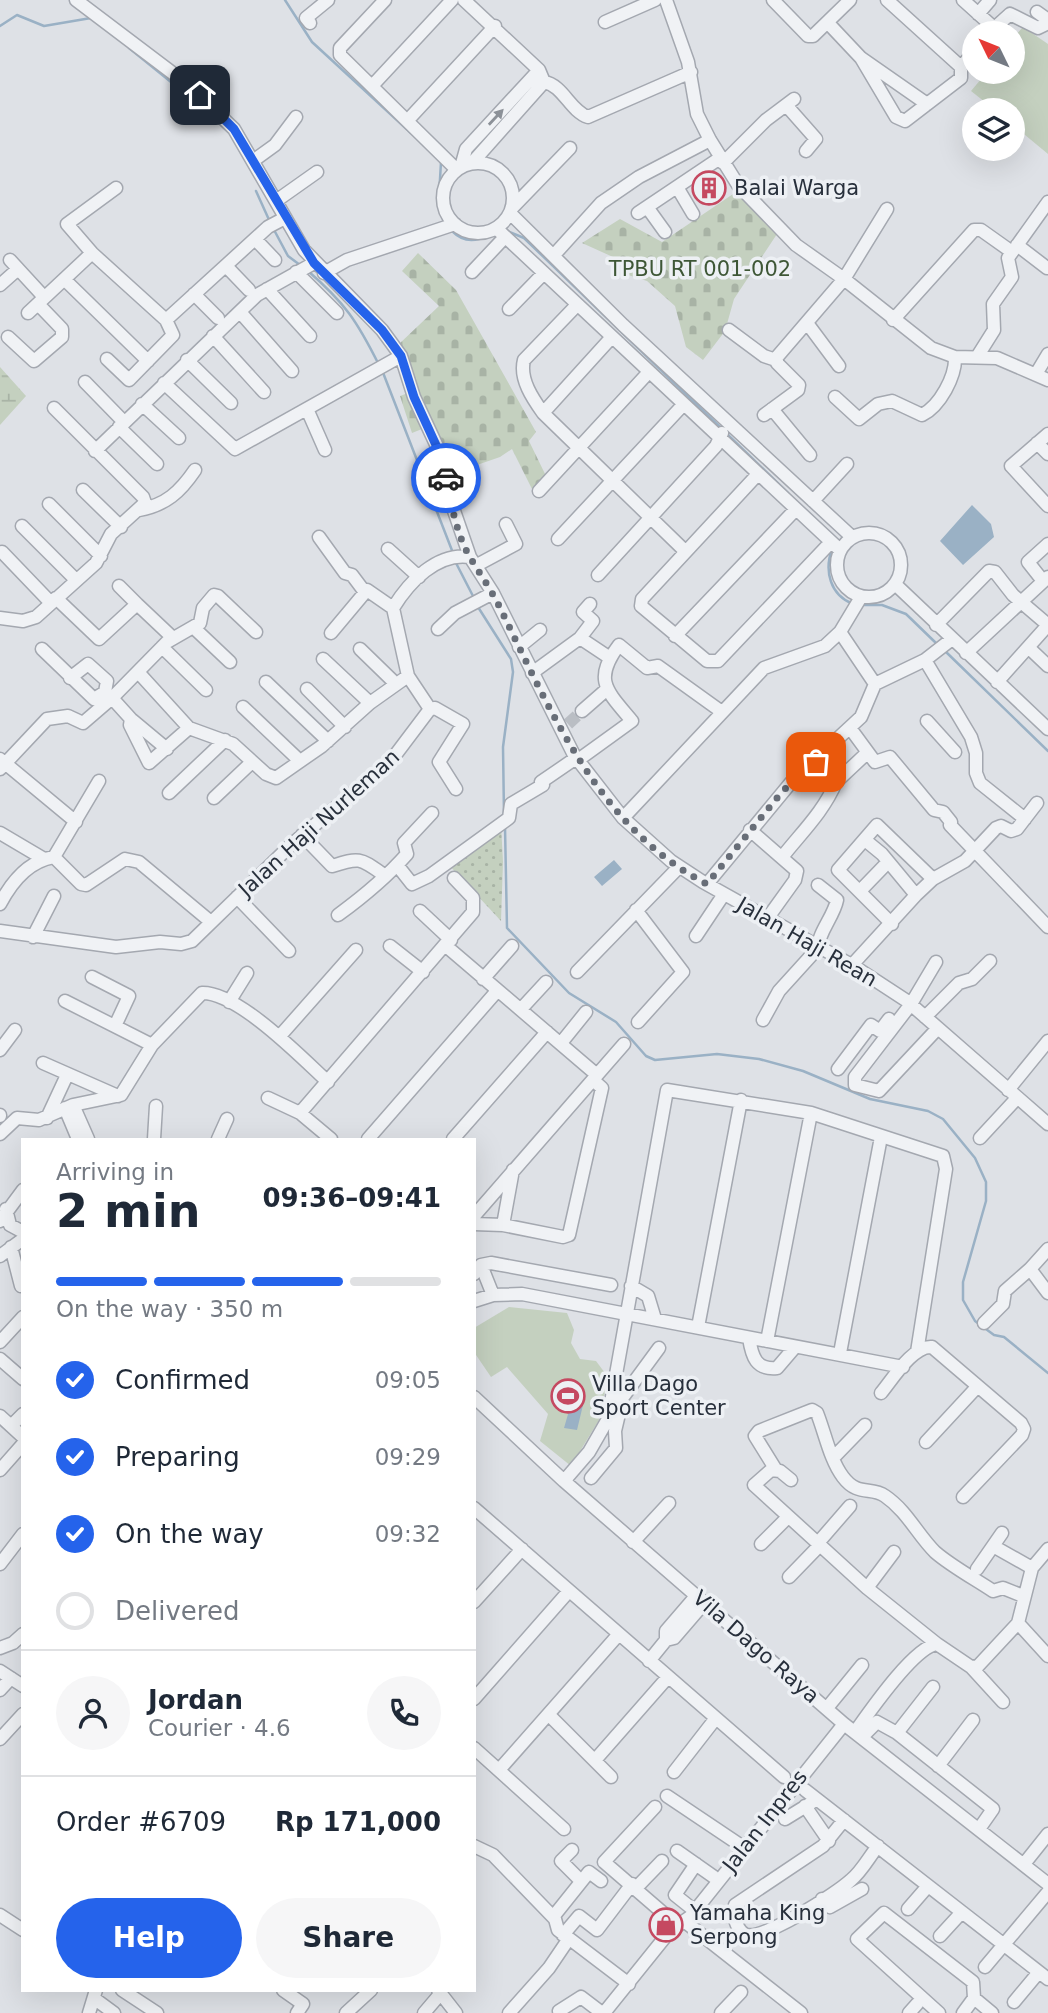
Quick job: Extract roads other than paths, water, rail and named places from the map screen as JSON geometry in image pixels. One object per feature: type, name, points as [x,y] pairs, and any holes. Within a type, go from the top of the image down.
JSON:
[{"type":"street","name":"Jalan Haji Rean","points":[[76,0],[212,106],[234,129],[276,201],[276,222],[305,268],[324,273],[382,330],[401,356],[414,397],[441,456],[464,559],[493,593],[577,759],[623,818],[679,867],[852,965],[908,1001],[1048,1124]]},
{"type":"street","points":[[310,23],[306,18],[328,0]]},
{"type":"street","points":[[385,0],[338,52],[408,120],[463,167]]},
{"type":"street","points":[[372,86],[452,0]]},
{"type":"street","points":[[464,0],[495,26],[580,113],[588,117],[691,72]]},
{"type":"street","points":[[605,22],[655,0]]},
{"type":"street","points":[[666,0],[691,72],[695,105],[710,140],[747,195],[796,245],[931,348],[955,357],[997,358],[1042,377],[1048,354]]},
{"type":"street","points":[[776,1],[808,36],[819,33],[850,0]]},
{"type":"street","points":[[828,23],[861,58],[901,121],[905,121],[961,78],[961,67],[887,0]]},
{"type":"street","points":[[963,0],[984,4],[989,21]]},
{"type":"street","points":[[1026,22],[1038,28],[1048,22],[1037,12]]},
{"type":"street","points":[[1002,21],[1010,14],[1024,21]]},
{"type":"street","points":[[408,120],[495,26]]},
{"type":"street","points":[[861,58],[927,104]]},
{"type":"street","points":[[463,167],[466,149],[542,76]]},
{"type":"street","points":[[665,232],[643,210],[721,160],[790,102],[816,139],[806,151]]},
{"type":"street","points":[[253,161],[275,145],[296,117]]},
{"type":"street","points":[[554,255],[601,203],[639,177],[710,140]]},
{"type":"street","points":[[472,272],[500,233],[511,210],[570,148]]},
{"type":"street","points":[[450,226],[443,198],[447,181],[463,167],[490,164],[505,174],[513,190],[511,210],[554,255],[733,428],[852,537]]},
{"type":"street","points":[[276,201],[317,172]]},
{"type":"street","points":[[677,187],[693,214]]},
{"type":"street","points":[[107,359],[129,380],[173,335],[166,320],[92,253],[68,222],[116,188]]},
{"type":"street","points":[[977,356],[994,330],[993,304],[1012,277],[1008,263],[1014,248],[1048,202]]},
{"type":"street","points":[[776,360],[844,279],[887,209]]},
{"type":"street","points":[[166,320],[276,222]]},
{"type":"street","points":[[324,273],[347,260],[450,226],[470,232],[500,233],[720,442],[836,546],[837,573],[842,584],[859,601]]},
{"type":"street","points":[[893,320],[974,230],[981,230],[1047,268]]},
{"type":"street","points":[[255,239],[275,260]]},
{"type":"street","points":[[28,313],[92,253]]},
{"type":"street","points":[[0,285],[14,264],[62,329],[62,337],[33,361],[8,337]]},
{"type":"street","points":[[226,266],[249,290]]},
{"type":"street","points":[[95,450],[187,360],[267,289],[305,268],[337,313]]},
{"type":"street","points":[[509,309],[542,274]]},
{"type":"street","points":[[65,279],[148,361]]},
{"type":"street","points":[[267,289],[310,335]]},
{"type":"street","points":[[194,294],[218,318]]},
{"type":"street","points":[[576,306],[524,360],[530,392],[543,413],[577,448],[685,551]]},
{"type":"street","points":[[240,312],[292,372]]},
{"type":"street","points":[[807,323],[839,366]]},
{"type":"street","points":[[729,330],[764,356],[776,360],[799,385],[798,390],[768,412],[810,455]]},
{"type":"street","points":[[213,336],[264,392]]},
{"type":"street","points":[[543,413],[611,338]]},
{"type":"street","points":[[164,383],[202,422],[235,449],[401,356]]},
{"type":"street","points":[[835,397],[859,419],[878,404],[892,401],[922,415],[949,383],[956,370],[955,357]]},
{"type":"street","points":[[187,360],[231,403]]},
{"type":"street","points":[[539,491],[648,373]]},
{"type":"street","points":[[85,382],[157,464]]},
{"type":"street","points":[[142,404],[179,438]]},
{"type":"street","points":[[558,539],[683,405]]},
{"type":"street","points":[[0,618],[23,621],[36,617],[101,556],[107,540],[139,510],[145,500],[54,408]]},
{"type":"street","points":[[307,409],[325,450]]},
{"type":"street","points":[[598,575],[733,428]]},
{"type":"street","points":[[1048,434],[1011,466],[1048,506]]},
{"type":"street","points":[[1037,443],[1048,454]]},
{"type":"street","points":[[813,501],[847,464]]},
{"type":"street","points":[[139,510],[157,507],[171,499],[195,470]]},
{"type":"street","points":[[623,818],[764,668],[776,661],[821,649],[839,632],[859,601],[874,597],[895,584],[900,573],[901,560],[897,548],[888,539],[864,533],[852,537],[836,546],[718,661],[707,661],[675,636],[641,603],[685,551],[758,474]]},
{"type":"street","points":[[83,490],[121,527]]},
{"type":"street","points":[[49,504],[101,556]]},
{"type":"street","points":[[675,636],[796,509]]},
{"type":"street","points":[[393,608],[419,577],[443,558],[464,559],[516,544],[506,524]]},
{"type":"street","points":[[22,526],[76,580]]},
{"type":"street","points":[[319,537],[345,573],[352,575],[364,591]]},
{"type":"street","points":[[966,653],[1019,601],[1045,582],[1028,562],[1048,544]]},
{"type":"street","points":[[388,549],[419,577]]},
{"type":"street","points":[[2,552],[99,639],[137,604]]},
{"type":"street","points":[[936,625],[989,571],[996,572],[1019,601],[1048,625],[997,682]]},
{"type":"street","points":[[895,584],[936,625],[945,646],[966,653],[1048,729]]},
{"type":"street","points":[[118,586],[173,638]]},
{"type":"street","points":[[331,633],[364,591],[370,590],[393,608],[408,676],[430,709],[435,708],[463,724],[439,762],[456,789]]},
{"type":"street","points":[[438,629],[455,613],[493,593]]},
{"type":"street","points":[[76,822],[2,764],[33,730],[47,719],[68,716],[83,723],[108,695],[138,672],[162,647],[202,619],[205,605],[216,594],[256,632]]},
{"type":"street","points":[[533,673],[580,638],[593,621],[583,612],[590,604]]},
{"type":"street","points":[[193,627],[230,662]]},
{"type":"street","points":[[519,647],[540,630]]},
{"type":"street","points":[[839,632],[875,684]]},
{"type":"street","points":[[580,638],[610,658]]},
{"type":"street","points":[[397,864],[414,884],[505,820],[511,804],[543,785],[541,782],[632,721],[606,690],[602,678],[610,658],[620,645],[647,668],[658,666],[722,712]]},
{"type":"street","points":[[707,884],[750,830],[814,760],[850,729],[867,706],[875,684],[925,660],[945,646]]},
{"type":"street","points":[[162,647],[206,690]]},
{"type":"street","points":[[1030,648],[1048,666]]},
{"type":"street","points":[[42,649],[94,699],[108,695]]},
{"type":"street","points":[[360,649],[396,684]]},
{"type":"street","points":[[323,659],[370,704]]},
{"type":"street","points":[[925,660],[976,752],[976,773],[980,783],[1025,819]]},
{"type":"street","points":[[70,678],[88,664],[107,681],[108,695],[131,719],[167,749]]},
{"type":"street","points":[[138,672],[189,728],[225,740],[276,778],[408,676]]},
{"type":"street","points":[[266,682],[328,740]]},
{"type":"street","points":[[307,689],[345,727]]},
{"type":"street","points":[[582,711],[606,690]]},
{"type":"street","points":[[243,707],[299,761]]},
{"type":"street","name":"Jalan Haji Nurleman","points":[[0,931],[116,947],[160,942],[181,944],[197,938],[302,835],[390,762],[430,709]]},
{"type":"street","points":[[131,719],[130,725],[146,761],[152,763],[189,728]]},
{"type":"street","points":[[927,721],[955,752]]},
{"type":"street","points":[[942,737],[962,725]]},
{"type":"street","points":[[850,729],[877,763],[890,757],[934,810],[943,812],[951,822],[950,825],[1048,927]]},
{"type":"street","points":[[169,793],[225,740]]},
{"type":"street","points":[[783,856],[813,823],[817,811],[836,782],[867,752]]},
{"type":"street","points":[[814,760],[836,782]]},
{"type":"street","points":[[214,798],[253,762]]},
{"type":"street","points":[[0,904],[14,881],[49,858],[76,822],[99,781]]},
{"type":"street","points":[[852,965],[933,879],[965,861],[1001,825],[1011,831],[1017,829],[1037,803]]},
{"type":"street","points":[[338,915],[379,885],[384,875],[407,854],[404,843],[432,813]]},
{"type":"street","points":[[891,924],[838,870],[878,824],[933,879]]},
{"type":"street","points":[[750,830],[797,870],[796,876],[767,919]]},
{"type":"street","points":[[0,833],[49,858],[81,884],[86,885],[125,859],[139,862],[211,922]]},
{"type":"street","points":[[302,835],[332,866],[352,858],[363,860],[384,875]]},
{"type":"street","points":[[865,840],[916,895]]},
{"type":"street","points":[[860,891],[888,862]]},
{"type":"street","points":[[577,972],[679,867]]},
{"type":"street","points":[[300,1113],[449,943],[475,907],[473,898],[454,878]]},
{"type":"street","points":[[763,1020],[779,991],[818,948],[818,941],[837,902],[818,884]]},
{"type":"street","points":[[696,936],[724,894]]},
{"type":"street","points":[[33,937],[54,895]]},
{"type":"street","points":[[237,897],[289,951]]},
{"type":"street","points":[[636,910],[683,972],[638,1022]]},
{"type":"street","points":[[420,911],[484,979],[561,1043],[595,1078],[601,1088],[572,1231],[563,1237],[503,1225],[476,1224]]},
{"type":"street","points":[[390,946],[423,972]]},
{"type":"street","points":[[484,979],[512,946]]},
{"type":"street","points":[[279,1037],[356,950]]},
{"type":"street","points":[[925,1017],[959,983],[972,979],[990,961]]},
{"type":"street","points":[[936,962],[855,1077],[855,1085],[879,1091],[938,1028]]},
{"type":"street","points":[[229,1002],[247,973]]},
{"type":"street","points":[[92,977],[129,996],[115,1026]]},
{"type":"street","points":[[522,1008],[546,982]]},
{"type":"street","points":[[369,1138],[497,991]]},
{"type":"street","points":[[0,1134],[17,1118],[47,1118],[69,1107],[118,1096],[124,1092],[152,1045],[198,995],[206,993],[229,1002],[279,1037],[328,1082]]},
{"type":"street","points":[[65,1001],[152,1045]]},
{"type":"street","points":[[838,1069],[871,1025],[880,1031],[908,1001]]},
{"type":"street","points":[[561,1043],[586,1012]]},
{"type":"street","points":[[0,1050],[15,1030]]},
{"type":"street","points":[[454,1138],[547,1032]]},
{"type":"street","points":[[980,1138],[1048,1041]]},
{"type":"street","points":[[476,1214],[624,1044]]},
{"type":"street","points":[[43,1063],[118,1096]]},
{"type":"street","points":[[47,1118],[67,1075]]},
{"type":"street","points":[[591,1478],[616,1448],[615,1431],[631,1286],[667,1090],[811,1113],[881,1137],[939,1152],[946,1160],[917,1352]]},
{"type":"street","points":[[268,1098],[300,1113],[330,1138]]},
{"type":"street","points":[[698,1327],[741,1100]]},
{"type":"street","points":[[154,1138],[156,1106]]},
{"type":"street","points":[[69,1107],[78,1138]]},
{"type":"street","points":[[69,1107],[87,1138]]},
{"type":"street","points":[[767,1341],[811,1113]]},
{"type":"street","points":[[218,1138],[226,1119]]},
{"type":"street","points":[[840,1353],[881,1137]]},
{"type":"street","points":[[503,1225],[513,1170]]},
{"type":"street","points":[[21,1192],[3,1215],[10,1225],[21,1231]]},
{"type":"street","points":[[0,1256],[21,1240]]},
{"type":"street","points":[[11,1247],[21,1286]]},
{"type":"street","points":[[984,1323],[1003,1304],[1005,1291],[1048,1249]]},
{"type":"street","points":[[493,1295],[478,1270],[491,1263],[611,1285]]},
{"type":"street","points":[[1030,1269],[1048,1293]]},
{"type":"street","points":[[631,1286],[649,1296],[655,1319]]},
{"type":"street","points":[[476,1300],[493,1295],[522,1294],[903,1367]]},
{"type":"street","points":[[0,1342],[21,1321]]},
{"type":"street","points":[[749,1338],[751,1354],[757,1364],[766,1369],[777,1368],[795,1347]]},
{"type":"street","points":[[881,1393],[917,1352],[925,1346],[932,1347],[1021,1423],[1024,1429],[1022,1435],[963,1497]]},
{"type":"street","points":[[564,1481],[597,1440],[619,1396],[659,1348]]},
{"type":"street","points":[[0,1359],[21,1377]]},
{"type":"street","points":[[926,1442],[977,1387]]},
{"type":"street","name":"Vila Dago Raya","points":[[476,1399],[633,1542],[827,1709],[1048,1884]]},
{"type":"street","points":[[792,1480],[776,1470],[755,1436],[758,1431],[804,1411],[817,1413],[837,1469],[848,1484],[864,1492],[880,1493],[887,1497],[911,1520],[938,1554],[993,1591],[1003,1588],[1023,1596]]},
{"type":"street","points":[[0,1416],[21,1435]]},
{"type":"street","points":[[11,1426],[21,1416]]},
{"type":"street","points":[[834,1457],[864,1425]]},
{"type":"street","points":[[0,1470],[21,1446]]},
{"type":"street","points":[[776,1470],[763,1475],[754,1485],[867,1588],[937,1644],[971,1667],[1003,1702]]},
{"type":"street","points":[[633,1542],[669,1503]]},
{"type":"street","points":[[789,1577],[850,1506]]},
{"type":"street","points":[[476,1509],[784,1777]]},
{"type":"street","points":[[761,1544],[788,1517]]},
{"type":"street","points":[[977,1569],[1002,1533]]},
{"type":"street","points":[[0,1564],[21,1537]]},
{"type":"street","points":[[993,1546],[1032,1568]]},
{"type":"street","points":[[476,1598],[522,1549]]},
{"type":"street","points":[[971,1667],[978,1666],[1018,1623],[1032,1568],[1048,1549]]},
{"type":"street","points":[[867,1588],[894,1552]]},
{"type":"street","points":[[476,1697],[569,1591]]},
{"type":"street","points":[[649,1661],[666,1640],[674,1638],[701,1599]]},
{"type":"street","points":[[1018,1623],[1048,1656]]},
{"type":"street","points":[[499,1770],[619,1634]]},
{"type":"street","points":[[0,1648],[13,1643],[21,1636]]},
{"type":"street","name":"Jalan Inpres","points":[[603,2013],[681,1923],[695,1911],[743,1847],[854,1731],[915,1657],[929,1645],[937,1644]]},
{"type":"street","points":[[827,1709],[862,1665]]},
{"type":"street","points":[[0,1690],[6,1675],[21,1685]]},
{"type":"street","points":[[596,1759],[668,1677]]},
{"type":"street","points":[[897,1733],[933,1687]]},
{"type":"street","points":[[548,1715],[596,1759],[611,1777]]},
{"type":"street","points":[[0,1740],[21,1716]]},
{"type":"street","points":[[674,1772],[716,1718]]},
{"type":"street","points":[[939,1766],[973,1720]]},
{"type":"street","points":[[854,1731],[877,1722],[897,1733],[993,1809],[979,1829]]},
{"type":"street","points":[[476,1750],[564,1829]]},
{"type":"street","points":[[805,1790],[1044,1975],[1014,2002]]},
{"type":"street","points":[[667,1796],[743,1847]]},
{"type":"street","points":[[785,1819],[817,1799]]},
{"type":"street","points":[[805,1806],[829,1841]]},
{"type":"street","points":[[655,1807],[604,1862],[801,2013]]},
{"type":"street","points":[[844,1820],[829,1841],[735,1905],[733,1913],[741,1932],[760,1934],[822,1899],[851,1880],[878,1846]]},
{"type":"street","points":[[1027,1867],[1048,1834]]},
{"type":"street","points":[[476,1847],[493,1855],[553,1917],[566,1937],[629,1984]]},
{"type":"street","points":[[1027,1867],[1048,1847]]},
{"type":"street","points":[[572,1850],[561,1861],[582,1881]]},
{"type":"street","points":[[677,1851],[714,1877]]},
{"type":"street","points":[[509,2013],[549,1968],[579,1916],[597,1930],[634,1886],[662,1861]]},
{"type":"street","points":[[695,1911],[675,1895],[696,1864]]},
{"type":"street","points":[[553,1917],[589,1872],[601,1881]]},
{"type":"street","points":[[822,1899],[830,1907],[865,1892],[851,1880]]},
{"type":"street","points":[[908,1909],[928,1886]]},
{"type":"street","points":[[985,1967],[1048,1892]]},
{"type":"street","points":[[940,1936],[962,1912]]},
{"type":"street","points":[[939,2013],[857,1939],[884,1913],[973,1982],[974,1998],[963,2013]]},
{"type":"street","points":[[0,1915],[21,1925]]},
{"type":"street","points":[[286,1992],[303,2004],[297,2013]]},
{"type":"street","points":[[346,2013],[369,1992]]},
{"type":"street","points":[[424,2013],[439,1992]]},
{"type":"street","points":[[441,1992],[456,2013]]},
{"type":"street","points":[[721,2013],[741,1992]]},
{"type":"street","points":[[89,2013],[96,1994],[114,2013]]},
{"type":"street","points":[[140,1995],[157,2013]]},
{"type":"street","points":[[559,2011],[582,1997],[603,2013]]},
{"type":"street","points":[[974,1998],[992,2013]]},
{"type":"water","points":[[972,505],[991,524],[994,537],[963,565],[940,541]]},
{"type":"water","points":[[614,860],[622,869],[602,886],[594,877]]},
{"type":"water","points":[[573,1397],[579,1397],[583,1405],[577,1430],[564,1428]]},
{"type":"waterway","points":[[285,0],[312,42],[411,133]]},
{"type":"waterway","points":[[0,26],[17,15],[44,26],[91,18]]},
{"type":"waterway","points":[[129,48],[208,112]]},
{"type":"waterway","points":[[441,162],[439,196],[446,223]]},
{"type":"waterway","points":[[256,191],[270,222]]},
{"type":"waterway","points":[[273,228],[288,256],[300,265]]},
{"type":"waterway","points":[[452,231],[468,240],[497,233]]},
{"type":"waterway","points":[[507,231],[524,238],[722,429]]},
{"type":"waterway","points":[[308,271],[332,293],[349,314],[379,365]]},
{"type":"waterway","points":[[382,370],[453,553]]},
{"type":"waterway","points":[[727,434],[788,493]]},
{"type":"waterway","points":[[832,549],[829,566],[831,581],[839,595],[853,604]]},
{"type":"waterway","points":[[456,563],[474,598]]},
{"type":"waterway","points":[[860,605],[882,605],[906,614],[937,644]]},
{"type":"waterway","points":[[478,607],[511,659],[513,672],[503,747],[504,814]]},
{"type":"waterway","points":[[945,651],[1048,751]]},
{"type":"waterway","points":[[505,827],[507,928],[569,993],[616,1022],[646,1056],[655,1060],[717,1054],[759,1059],[803,1071],[870,1099],[928,1111],[943,1119],[975,1158],[986,1182],[986,1201],[963,1282],[963,1300],[975,1321],[994,1335],[1004,1337],[1048,1373]]},
{"type":"tunnel","points":[[568,724],[582,711]]},
{"type":"place","name":"Balai Warga","points":[[709,188]]},
{"type":"place","name":"Villa Dago Sport Center","points":[[568,1396]]},
{"type":"place","name":"Yamaha King Serpong","points":[[666,1925]]},
{"type":"park label","name":"TPBU RT 001-002","points":[[700,269]]}]
